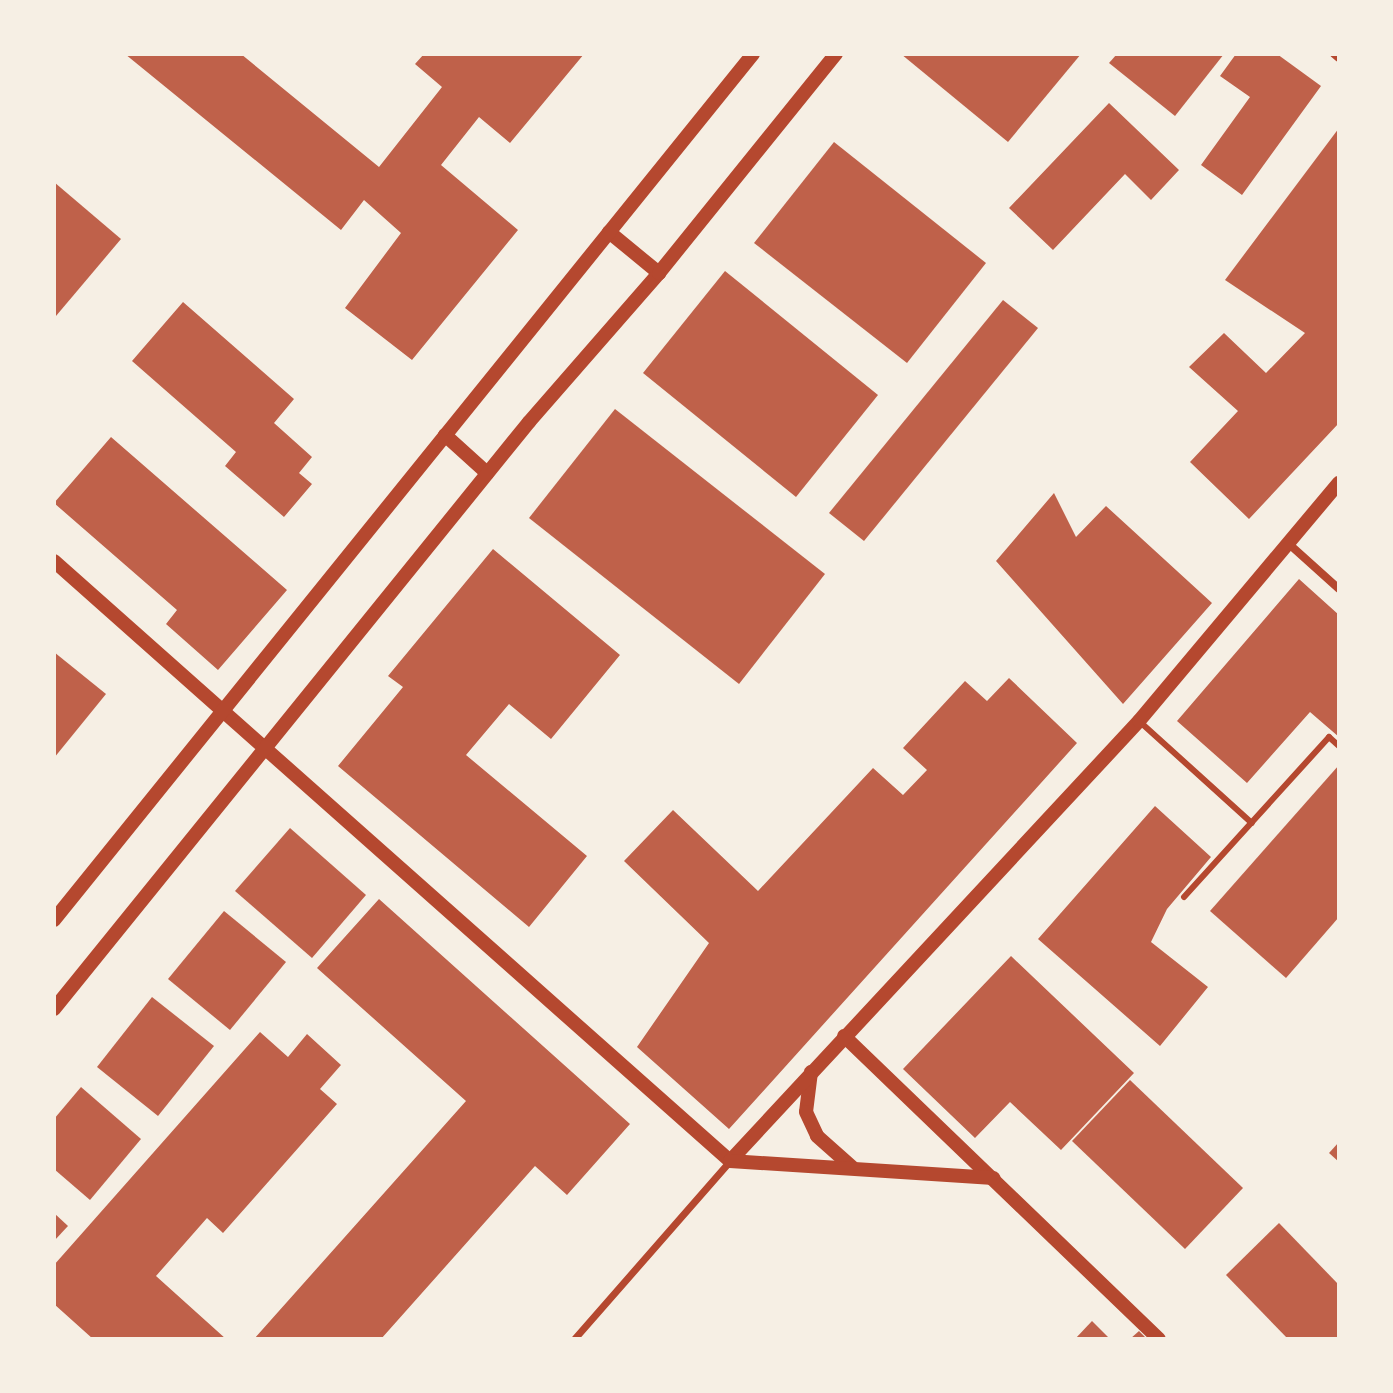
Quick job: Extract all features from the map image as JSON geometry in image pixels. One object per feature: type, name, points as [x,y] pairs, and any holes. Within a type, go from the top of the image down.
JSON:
[{"type":"street","points":[[54,920],[753,54]]},
{"type":"street","points":[[54,1009],[487,473],[659,273],[836,54]]},
{"type":"street","points":[[1334,54],[1339,58]]},
{"type":"street","points":[[609,232],[659,273]]},
{"type":"street","points":[[445,435],[487,473]]},
{"type":"street","points":[[574,1339],[811,1071],[1139,721],[1339,483]]},
{"type":"street","points":[[1289,544],[1339,589]]},
{"type":"street","points":[[54,561],[730,1161],[993,1178]]},
{"type":"street","points":[[844,1036],[1159,1339]]},
{"type":"street","points":[[811,1071],[806,1112],[817,1136],[852,1167]]},
{"type":"lane","points":[[1139,721],[1252,823]]},
{"type":"lane","points":[[1184,897],[1329,737],[1339,746]]},
{"type":"building","points":[[125,54],[241,54],[379,167],[442,87],[415,64],[424,54],[584,54],[510,143],[479,117],[441,165],[518,230],[412,360],[345,308],[401,233],[364,200],[341,230]]},
{"type":"building","points":[[901,54],[1081,54],[1008,142]]},
{"type":"building","points":[[1117,54],[1224,54],[1175,116],[1109,63]]},
{"type":"building","points":[[1236,54],[1277,54],[1321,86],[1242,195],[1201,165],[1250,97],[1220,76]]},
{"type":"building","points":[[1109,103],[1179,170],[1151,200],[1125,174],[1053,250],[1009,208]]},
{"type":"building","points":[[1339,128],[1339,423],[1249,519],[1190,462],[1238,411],[1189,367],[1224,333],[1266,373],[1305,333],[1225,280]]},
{"type":"building","points":[[834,142],[986,263],[907,363],[754,243]]},
{"type":"building","points":[[54,182],[121,239],[56,316],[54,314]]},
{"type":"building","points":[[725,271],[878,395],[796,497],[643,373]]},
{"type":"building","points":[[1003,300],[1038,328],[864,541],[829,513]]},
{"type":"building","points":[[183,302],[294,399],[274,423],[312,457],[299,473],[312,484],[284,517],[225,466],[236,452],[132,361]]},
{"type":"building","points":[[615,409],[825,574],[739,684],[529,518]]},
{"type":"building","points":[[111,437],[287,590],[218,670],[166,624],[177,610],[54,503]]},
{"type":"building","points":[[1054,493],[1076,537],[1106,506],[1212,603],[1123,704],[996,561]]},
{"type":"building","points":[[493,549],[620,655],[551,739],[509,704],[466,755],[587,856],[529,927],[338,766],[403,687],[388,676]]},
{"type":"building","points":[[1299,579],[1339,615],[1339,737],[1310,712],[1247,783],[1177,721]]},
{"type":"building","points":[[54,652],[106,694],[54,758]]},
{"type":"building","points":[[1009,678],[1077,743],[729,1129],[637,1047],[709,943],[624,861],[673,810],[758,891],[873,768],[903,795],[927,770],[903,748],[965,681],[987,701]]},
{"type":"building","points":[[1339,765],[1339,917],[1286,978],[1210,911]]},
{"type":"building","points":[[1155,806],[1211,857],[1167,909],[1151,942],[1208,987],[1160,1046],[1038,939]]},
{"type":"building","points":[[290,828],[366,895],[312,958],[235,891]]},
{"type":"building","points":[[379,899],[630,1124],[567,1195],[535,1166],[381,1339],[254,1339],[466,1101],[317,968]]},
{"type":"building","points":[[224,911],[286,962],[230,1030],[168,979]]},
{"type":"building","points":[[1011,956],[1134,1073],[1061,1150],[1010,1102],[975,1138],[903,1069]]},
{"type":"building","points":[[152,997],[214,1046],[158,1116],[97,1067]]},
{"type":"building","points":[[260,1032],[288,1057],[307,1034],[341,1065],[320,1089],[337,1104],[223,1233],[207,1218],[156,1276],[226,1339],[93,1339],[54,1304],[54,1265]]},
{"type":"building","points":[[1130,1080],[1243,1188],[1185,1249],[1072,1141]]},
{"type":"building","points":[[81,1087],[141,1139],[90,1200],[54,1169],[54,1119]]},
{"type":"building","points":[[1339,1142],[1339,1162],[1329,1153]]},
{"type":"building","points":[[54,1213],[68,1226],[54,1241]]},
{"type":"building","points":[[1279,1223],[1339,1285],[1339,1339],[1288,1339],[1226,1275]]},
{"type":"building","points":[[1092,1321],[1110,1339],[1075,1339]]},
{"type":"building","points":[[1139,1331],[1147,1339],[1130,1339]]}]
